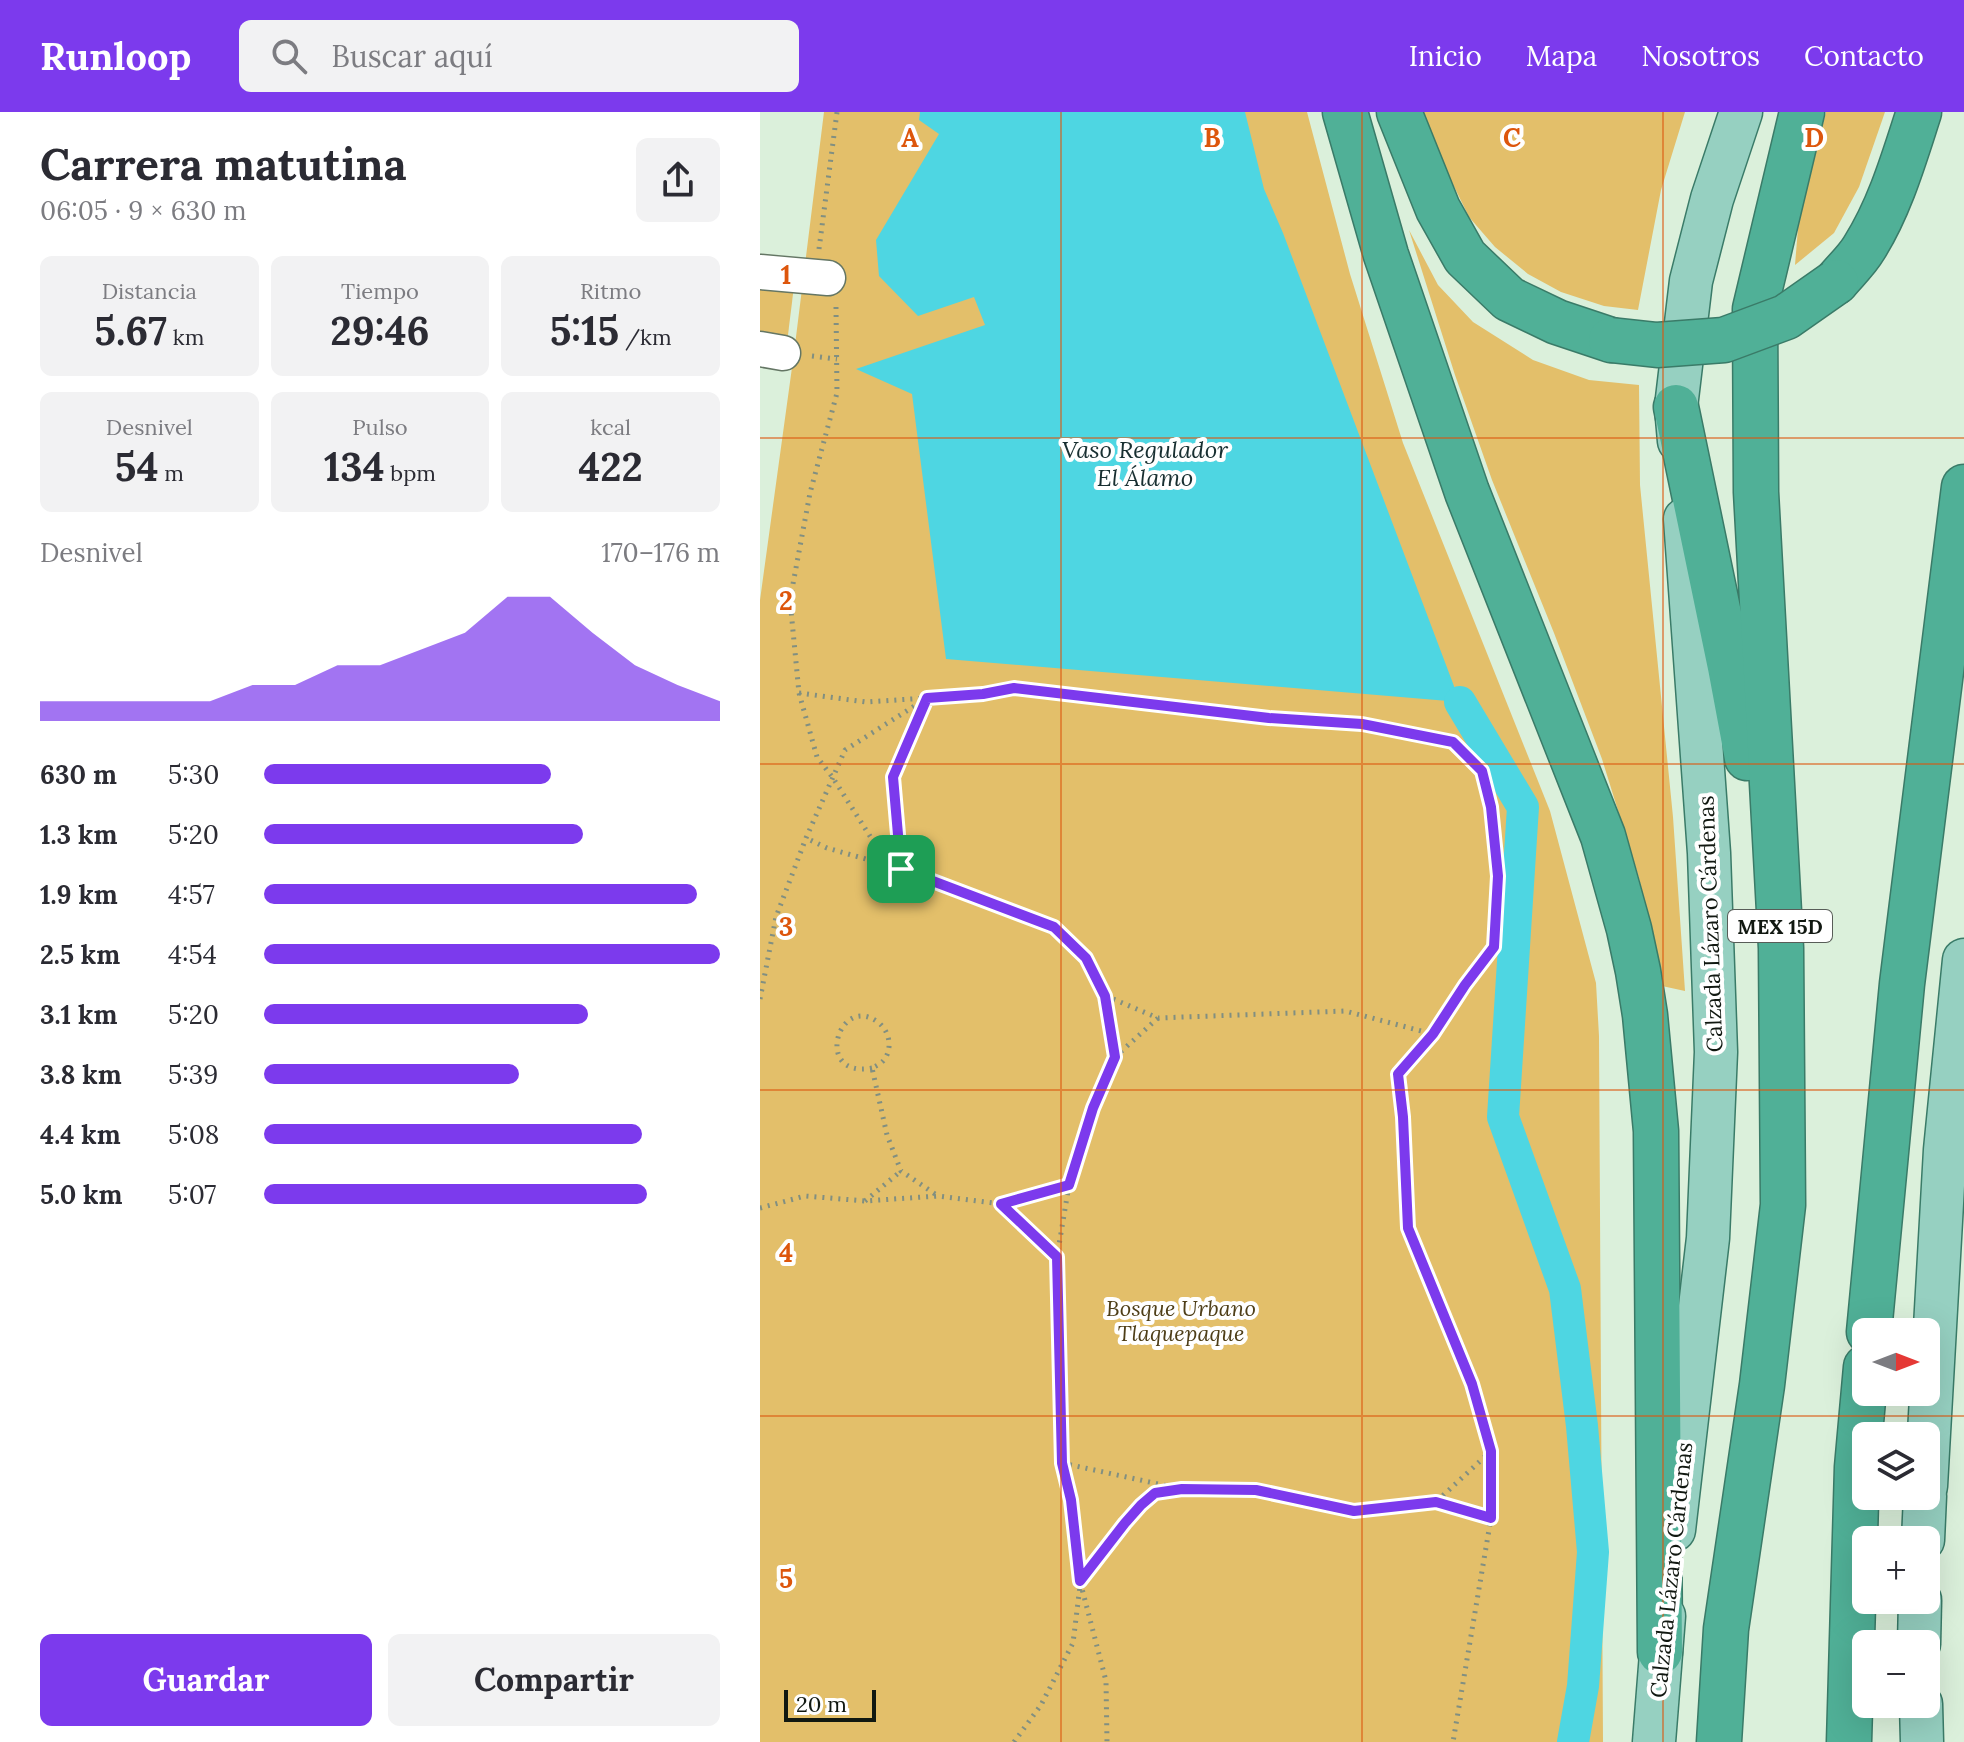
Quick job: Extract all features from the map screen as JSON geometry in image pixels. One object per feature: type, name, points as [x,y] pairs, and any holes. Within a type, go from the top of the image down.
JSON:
[{"type":"highway","points":[[1345,112],[1386,255],[1467,492],[1603,836],[1638,971],[1647,1029],[1656,1131],[1660,1652]]},
{"type":"highway","points":[[1399,112],[1438,209],[1465,257],[1509,299],[1557,322],[1611,340],[1657,345],[1724,340],[1786,317],[1836,282],[1864,249],[1885,207],[1919,112]]},
{"type":"highway","name":"MEX 15D","points":[[1719,1742],[1726,1629],[1762,1385],[1783,1205],[1781,948],[1756,492],[1755,309],[1802,112]]},
{"type":"highway","points":[[1676,407],[1730,667],[1781,948]]},
{"type":"highway","points":[[1870,1318],[1902,984],[1964,487]]},
{"type":"highway","points":[[1849,1742],[1857,1467],[1862,1406]]},
{"type":"main road","name":"Calzada Lázaro Cárdenas","points":[[1654,1742],[1660,1652],[1708,1238],[1716,1052],[1709,853],[1676,407],[1691,281],[1712,199],[1741,112]]},
{"type":"main road","points":[[1930,1422],[1945,1150],[1964,960]]},
{"type":"main road","points":[[1921,1718],[1922,1742]]},
{"type":"lane","points":[[776,273],[828,278]]},
{"type":"path","points":[[837,393],[810,493],[790,600],[799,693],[817,757],[875,844],[901,869]]},
{"type":"path","points":[[799,693],[866,702],[983,694],[1014,688],[1269,718],[1362,724],[1453,742],[1482,771],[1491,807],[1498,876],[1494,947],[1433,1034],[1398,1074],[1408,1228],[1472,1384],[1491,1451],[1491,1518],[1453,1742]]},
{"type":"path","points":[[760,999],[776,917],[806,838],[845,750],[927,698]]},
{"type":"path","points":[[901,869],[893,777],[927,698]]},
{"type":"path","points":[[806,838],[827,848],[901,869],[1054,927],[1086,958],[1105,996],[1115,1057]]},
{"type":"path","points":[[1105,996],[1158,1018],[1345,1011],[1433,1034]]},
{"type":"path","points":[[867,1017],[885,1028],[889,1048],[884,1061],[872,1068],[851,1068],[842,1061],[836,1038],[848,1020],[867,1017]]},
{"type":"path","points":[[1107,1742],[1106,1681],[1080,1581],[1071,1500],[1062,1463],[1057,1257],[1069,1185],[1093,1108],[1115,1057],[1158,1018]]},
{"type":"path","points":[[872,1068],[887,1135],[901,1171],[938,1196]]},
{"type":"path","points":[[865,1201],[901,1171]]},
{"type":"path","points":[[760,1208],[805,1196],[865,1201],[938,1196],[1001,1204],[1069,1185]]},
{"type":"path","points":[[1001,1204],[1057,1257]]},
{"type":"path","points":[[1436,1502],[1491,1451]]},
{"type":"path","points":[[1062,1463],[1182,1489]]},
{"type":"path","points":[[1014,1742],[1041,1705],[1073,1643],[1080,1581],[1125,1523],[1155,1493],[1182,1489],[1256,1490],[1354,1511],[1436,1502],[1491,1518]]},
{"type":"green space","name":"Bosque Urbano Tlaquepaque","points":[[824,112],[1307,112],[1350,274],[1403,443],[1550,811],[1596,983],[1599,1036],[1603,1742],[760,1742],[760,600]]},
{"type":"green space","points":[[1423,112],[1685,112],[1661,190],[1638,310],[1604,306],[1561,292],[1528,274],[1495,247],[1469,217]]},
{"type":"green space","points":[[1826,112],[1885,112],[1859,187],[1834,233],[1795,265],[1799,216]]},
{"type":"green space","points":[[1409,230],[1438,285],[1473,322],[1533,360],[1589,380],[1639,385],[1640,485],[1673,817],[1685,991],[1662,986],[1639,878],[1602,759],[1492,480]]},
{"type":"green space","points":[[760,282],[794,286],[787,343],[760,340]]},
{"type":"water","name":"Vaso Regulador El Álamo","points":[[920,112],[1245,112],[1264,189],[1460,702],[946,659],[912,394],[856,369],[985,325],[974,297],[918,316],[879,276],[876,240],[939,134],[919,120]]},
{"type":"waterway","points":[[1460,702],[1523,807],[1503,1117],[1565,1289],[1582,1426],[1593,1552],[1583,1686],[1573,1742]]},
{"type":"route","points":[[1014,688],[1269,718],[1362,724],[1453,742],[1482,771],[1491,807],[1498,876],[1494,947],[1433,1034],[1398,1074],[1408,1228],[1472,1384],[1491,1451],[1491,1518],[1436,1502],[1354,1511],[1256,1490],[1182,1489],[1155,1493],[1125,1523],[1080,1581],[1071,1500],[1062,1463],[1057,1257],[1001,1204],[1069,1185],[1093,1108],[1115,1057],[1105,996],[1086,958],[1054,927],[901,869],[893,777],[927,698],[983,694],[1014,688]]}]
